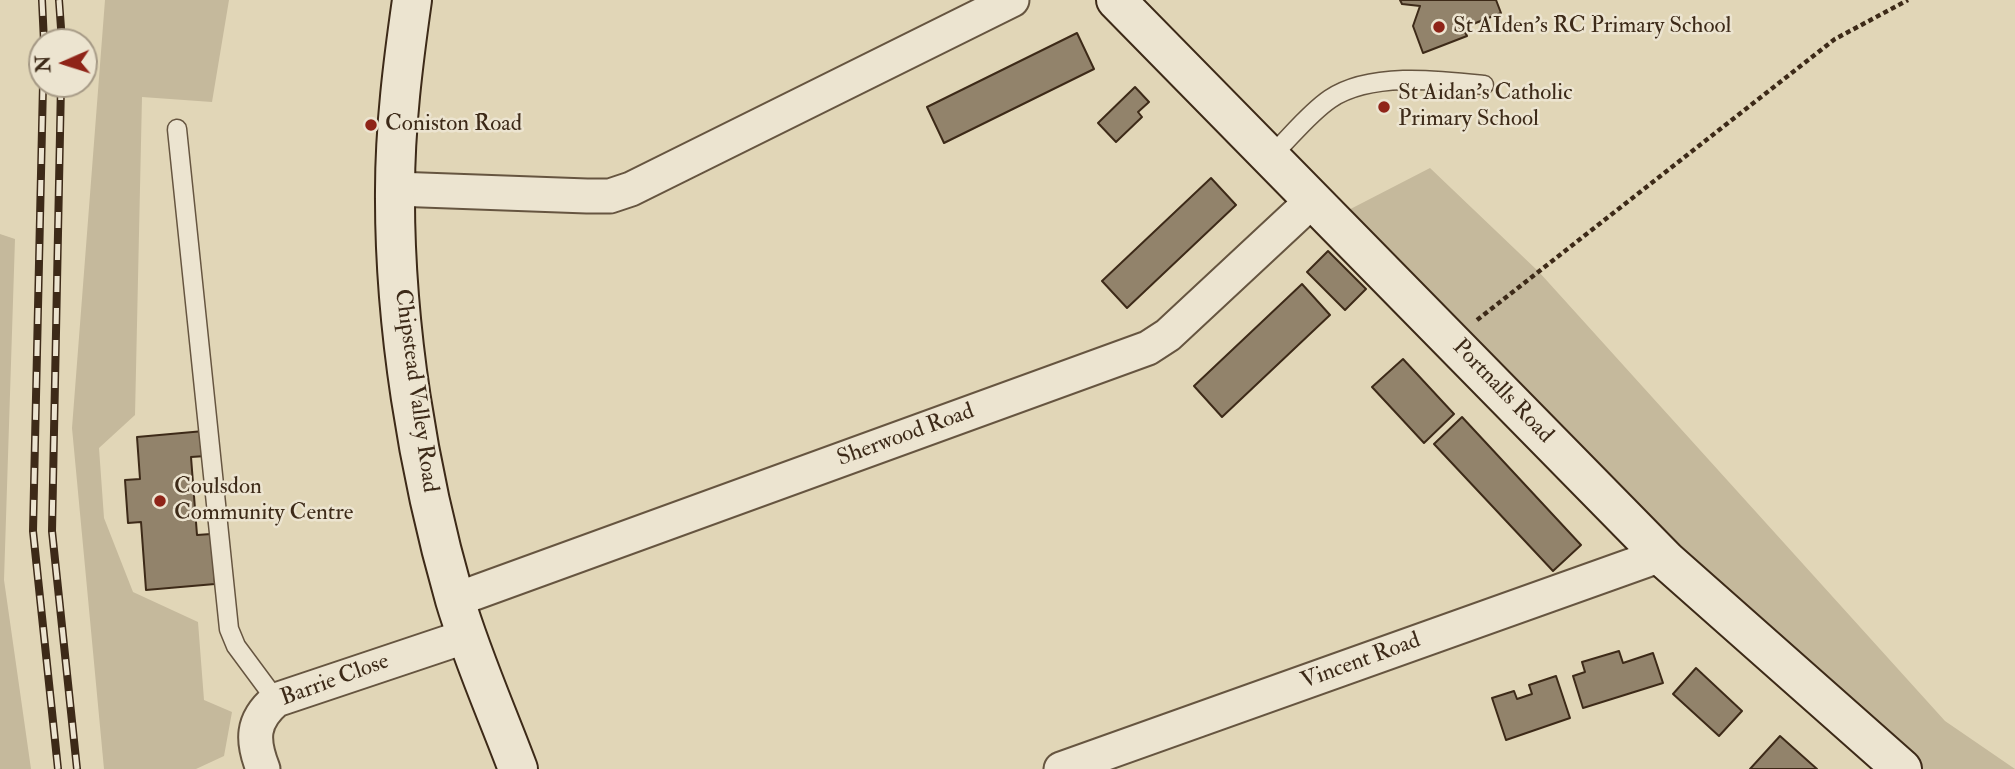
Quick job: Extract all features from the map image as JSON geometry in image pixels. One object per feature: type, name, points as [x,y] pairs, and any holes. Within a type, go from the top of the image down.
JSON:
[{"type":"street","name":"Chipstead Valley Road","points":[[412,0],[398,127],[395,189],[400,295],[420,449],[455,600],[518,769]]},
{"type":"street","points":[[395,189],[610,196],[631,189],[1012,0]]},
{"type":"street","name":"Portnalls Road","points":[[1116,0],[1661,555],[1902,769]]},
{"type":"street","name":"Sherwood Road","points":[[455,600],[1148,348],[1168,335],[1314,199]]},
{"type":"street","name":"Vincent Road","points":[[1061,769],[1661,555]]},
{"type":"street","name":"Barrie Close","points":[[263,769],[254,737],[257,723],[276,700],[467,636]]},
{"type":"lane","points":[[1271,156],[1328,100],[1352,87],[1390,83],[1485,85]]},
{"type":"lane","points":[[177,129],[229,629],[236,646],[276,700]]},
{"type":"path","points":[[1451,340],[1835,39],[1908,0]]},
{"type":"shaded area","points":[[105,0],[229,0],[212,102],[142,97],[135,415],[99,448],[104,518],[133,592],[198,622],[204,700],[232,712],[224,756],[196,769],[104,769],[72,428]]},
{"type":"shaded area","points":[[1430,168],[1539,272],[1945,721],[2015,769],[1902,769],[1333,218]]},
{"type":"shaded area","points":[[0,234],[15,239],[4,580],[31,769],[0,769]]},
{"type":"building","name":"St AIden's RC Primary School","points":[[1400,0],[1496,0],[1501,13],[1463,28],[1467,36],[1423,53],[1413,26],[1420,6],[1402,4]]},
{"type":"building","points":[[1077,33],[1094,69],[944,143],[927,107]]},
{"type":"building","points":[[1135,87],[1149,102],[1138,112],[1142,117],[1116,142],[1098,123]]},
{"type":"building","points":[[1211,178],[1236,205],[1127,308],[1102,281]]},
{"type":"building","points":[[1328,251],[1366,289],[1345,310],[1307,272]]},
{"type":"building","points":[[1302,284],[1330,315],[1222,417],[1194,386]]},
{"type":"building","points":[[1403,359],[1454,414],[1424,443],[1372,387]]},
{"type":"building","points":[[1462,417],[1581,545],[1553,571],[1434,444]]},
{"type":"building","name":"Coulsdon Community Centre","points":[[204,431],[206,456],[191,457],[197,535],[211,534],[215,584],[146,590],[141,522],[128,523],[125,480],[140,479],[137,437]]},
{"type":"building","points":[[1619,651],[1623,663],[1653,653],[1663,683],[1583,708],[1573,676],[1585,672],[1582,662]]},
{"type":"building","points":[[1696,668],[1742,711],[1719,736],[1673,694]]},
{"type":"building","points":[[1556,676],[1570,718],[1506,740],[1492,698],[1514,691],[1517,699],[1532,694],[1529,685]]},
{"type":"building","points":[[1780,736],[1817,769],[1750,769]]},
{"type":"railway","points":[[42,0],[43,28]]},
{"type":"railway","points":[[59,0],[61,28]]},
{"type":"railway","points":[[43,98],[33,531],[58,769]]},
{"type":"railway","points":[[61,98],[52,531],[77,769]]},
{"type":"place","name":"St AIden's RC Primary School","points":[[1439,27]]},
{"type":"place","name":"St Aidan's Catholic Primary School","points":[[1384,107]]},
{"type":"place","name":"Coniston Road","points":[[371,125]]},
{"type":"place","name":"Coulsdon Community Centre","points":[[160,501]]}]
